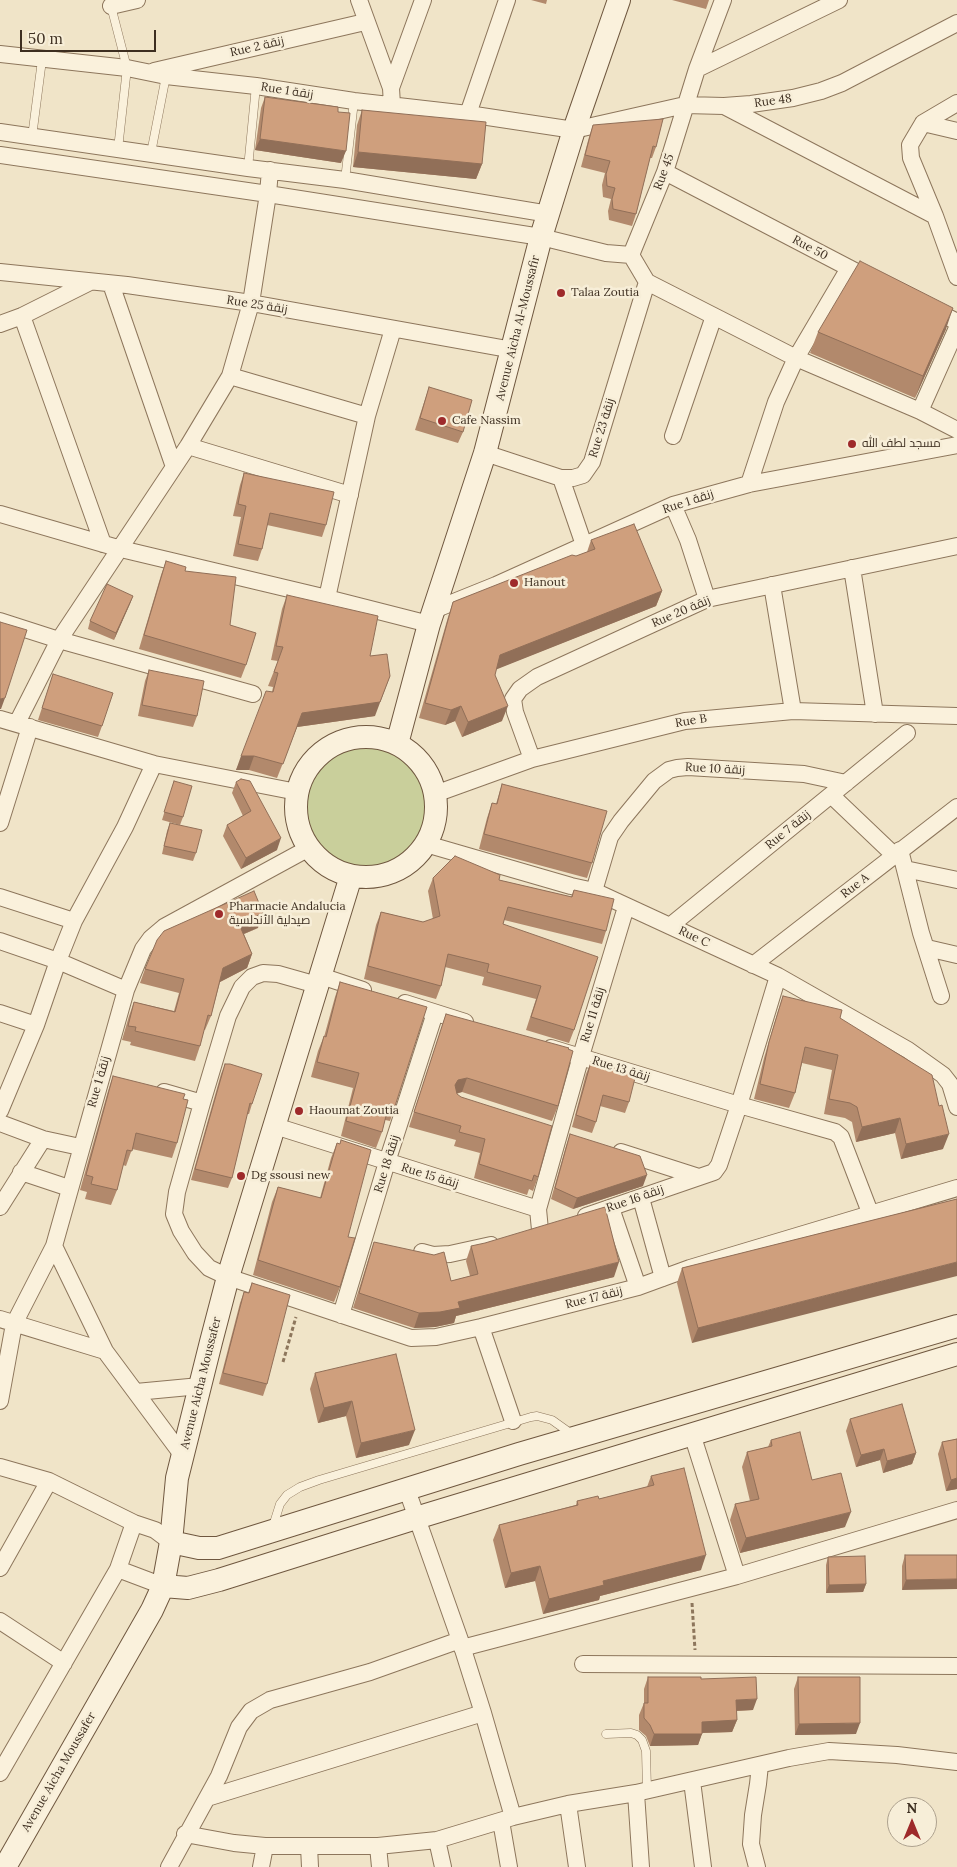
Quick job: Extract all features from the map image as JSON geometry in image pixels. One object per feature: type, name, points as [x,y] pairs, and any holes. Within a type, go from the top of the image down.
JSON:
[{"type":"street","points":[[111,6],[137,0]]},
{"type":"street","points":[[359,0],[365,22],[391,88],[392,105]]},
{"type":"street","points":[[391,88],[423,0]]},
{"type":"street","points":[[468,114],[508,0]]},
{"type":"street","name":"Avenue Aicha Al-Moussafir","points":[[397,744],[432,617],[485,453],[541,237],[574,130],[619,0]]},
{"type":"street","name":"Rue 45","points":[[632,255],[665,172],[696,69],[722,0]]},
{"type":"street","points":[[696,69],[839,0]]},
{"type":"street","name":"Rue 2 زنقة","points":[[149,72],[365,22]]},
{"type":"street","name":"Rue 48","points":[[574,130],[686,106],[724,106],[792,98],[822,91],[842,83],[957,23]]},
{"type":"street","name":"Rue 1 زنقة","points":[[0,54],[127,68],[166,76],[468,114],[574,130]]},
{"type":"street","points":[[957,103],[923,123],[910,146],[911,158],[957,277]]},
{"type":"street","points":[[724,106],[935,216]]},
{"type":"street","points":[[923,123],[957,130]]},
{"type":"street","points":[[0,132],[344,180],[549,214]]},
{"type":"street","points":[[0,155],[268,194],[541,237],[606,253],[632,255],[647,282],[796,358],[920,411],[957,430]]},
{"type":"street","points":[[0,823],[23,725],[58,640],[121,549],[188,446],[230,376],[251,303],[270,170]]},
{"type":"street","name":"Rue 50","points":[[665,172],[890,289]]},
{"type":"street","points":[[749,484],[776,402],[796,358],[849,268]]},
{"type":"street","name":"Rue 25 زنقة","points":[[0,272],[111,284],[251,303],[513,350]]},
{"type":"street","points":[[0,324],[22,316],[90,282]]},
{"type":"street","name":"Rue 23 زنقة","points":[[561,478],[573,478],[583,474],[592,462],[647,282]]},
{"type":"street","points":[[111,284],[174,467]]},
{"type":"street","points":[[915,301],[957,322]]},
{"type":"street","points":[[22,316],[103,544]]},
{"type":"street","points":[[673,436],[714,316]]},
{"type":"street","points":[[920,411],[957,328]]},
{"type":"street","points":[[327,598],[367,416],[393,329]]},
{"type":"street","points":[[230,376],[367,416]]},
{"type":"street","name":"Rue 1 زنقة","points":[[432,617],[496,585],[673,505],[749,484],[957,444]]},
{"type":"street","points":[[188,446],[350,495]]},
{"type":"street","points":[[485,453],[561,478],[584,545]]},
{"type":"street","points":[[673,505],[688,540],[707,599]]},
{"type":"street","points":[[0,514],[121,549],[327,598],[432,617]]},
{"type":"street","name":"Rue 20 زنقة","points":[[532,759],[515,712],[513,700],[520,689],[537,677],[707,599],[957,546]]},
{"type":"street","points":[[852,568],[875,714]]},
{"type":"street","points":[[772,585],[793,711]]},
{"type":"street","points":[[0,622],[253,694]]},
{"type":"street","name":"Rue B","points":[[435,794],[532,759],[686,721],[793,711],[957,716]]},
{"type":"street","points":[[0,719],[154,764],[297,792]]},
{"type":"street","name":"Rue 7 زنقة","points":[[670,926],[907,732]]},
{"type":"street","points":[[362,737],[380,738],[397,744],[411,753],[431,779],[435,794],[436,811],[433,828],[426,844],[415,858],[401,868],[385,875],[351,876],[334,870],[320,860],[301,835],[297,821],[296,806],[297,792],[304,775],[314,760],[328,748],[344,740],[362,737]]},
{"type":"street","points":[[0,1111],[36,1025],[74,921],[125,827],[154,764]]},
{"type":"street","name":"Rue 10 زنقة","points":[[594,891],[610,837],[654,781],[669,770],[688,768],[804,774],[846,783]]},
{"type":"street","points":[[831,795],[897,853],[905,869],[921,933],[941,996]]},
{"type":"street","name":"Rue A","points":[[753,965],[957,807]]},
{"type":"street","name":"Rue C","points":[[426,844],[594,891],[778,976],[908,1050],[944,1075],[950,1084],[957,1107]]},
{"type":"street","name":"Rue 1 زنقة","points":[[0,1401],[7,1321],[54,1246],[80,1147],[126,990],[143,949],[151,938],[164,927],[309,848]]},
{"type":"street","points":[[905,869],[957,880]]},
{"type":"street","name":"Avenue Aicha Moussafer","points":[[5,1867],[152,1610],[163,1586],[172,1542],[175,1494],[228,1277],[351,876]]},
{"type":"street","points":[[0,897],[74,921]]},
{"type":"street","name":"Rue 11 زنقة","points":[[538,1209],[581,1056],[626,907]]},
{"type":"street","points":[[0,941],[58,961],[126,990]]},
{"type":"street","points":[[927,948],[957,955]]},
{"type":"street","name":"Rue 17 زنقة","points":[[319,981],[263,973],[252,977],[242,987],[228,1016],[177,1192],[174,1214],[181,1231],[195,1253],[209,1268],[228,1277],[411,1338],[436,1337],[481,1328],[638,1287],[957,1188]]},
{"type":"street","points":[[606,1148],[706,1174],[719,1165],[778,976]]},
{"type":"street","points":[[319,981],[374,993]]},
{"type":"street","points":[[391,999],[481,1027]]},
{"type":"street","points":[[0,1013],[36,1025]]},
{"type":"street","name":"Rue 18 زنقة","points":[[341,1314],[386,1162],[435,1014]]},
{"type":"street","name":"Rue 13 زنقة","points":[[535,1043],[739,1105],[836,1132],[841,1137],[871,1215]]},
{"type":"street","points":[[101,1075],[120,1080]]},
{"type":"street","points":[[147,1088],[202,1103]]},
{"type":"street","points":[[0,1123],[43,1139],[80,1147]]},
{"type":"street","name":"Rue 15 زنقة","points":[[275,1126],[538,1209]]},
{"type":"street","points":[[542,1128],[578,1139]]},
{"type":"street","points":[[0,1207],[43,1139]]},
{"type":"street","points":[[21,1172],[69,1188]]},
{"type":"street","name":"Rue 16 زنقة","points":[[575,1219],[641,1198],[706,1174]]},
{"type":"street","points":[[641,1198],[663,1278]]},
{"type":"street","points":[[611,1208],[638,1287]]},
{"type":"street","points":[[538,1209],[540,1230]]},
{"type":"street","points":[[522,1236],[558,1224]]},
{"type":"street","points":[[410,1250],[433,1255],[450,1254],[477,1250],[504,1241]]},
{"type":"street","points":[[54,1246],[105,1351],[183,1456]]},
{"type":"street","points":[[7,1321],[105,1351]]},
{"type":"street","points":[[0,1467],[49,1481],[134,1523],[155,1530],[172,1542],[199,1548],[218,1548],[577,1437],[957,1326]]},
{"type":"street","points":[[481,1328],[513,1421]]},
{"type":"street","points":[[118,1569],[163,1586],[188,1588],[957,1354]]},
{"type":"street","points":[[136,1392],[200,1386]]},
{"type":"street","points":[[692,1434],[736,1576]]},
{"type":"street","points":[[0,1568],[49,1481]]},
{"type":"street","points":[[407,1490],[483,1712],[507,1819],[509,1867]]},
{"type":"street","points":[[169,1867],[185,1834],[219,1776],[239,1727],[251,1711],[259,1706],[278,1698],[461,1644],[692,1588],[957,1510]]},
{"type":"street","points":[[0,1772],[118,1569],[134,1523]]},
{"type":"street","points":[[0,1621],[64,1663]]},
{"type":"street","points":[[583,1664],[957,1666]]},
{"type":"street","points":[[207,1798],[483,1712]]},
{"type":"street","points":[[185,1834],[234,1844],[265,1846],[378,1846],[437,1840],[507,1819],[568,1804],[642,1792],[789,1758],[829,1751],[897,1755],[957,1762]]},
{"type":"street","points":[[757,1867],[750,1844],[752,1815],[760,1765]]},
{"type":"street","points":[[692,1781],[704,1867]]},
{"type":"street","points":[[641,1867],[642,1792]]},
{"type":"street","points":[[568,1804],[577,1867]]},
{"type":"street","points":[[437,1840],[443,1867]]},
{"type":"street","points":[[261,1867],[265,1846]]},
{"type":"street","points":[[309,1846],[310,1867]]},
{"type":"street","points":[[378,1846],[380,1867]]},
{"type":"lane","points":[[111,6],[127,68],[118,149]]},
{"type":"lane","points":[[32,137],[42,60]]},
{"type":"lane","points":[[151,153],[166,76]]},
{"type":"lane","points":[[248,168],[256,86]]},
{"type":"lane","points":[[344,180],[354,101]]},
{"type":"lane","points":[[271,1532],[282,1500],[300,1487],[513,1421],[538,1416],[552,1420],[577,1437]]},
{"type":"lane","points":[[606,1734],[631,1733],[637,1735],[642,1740],[646,1751],[642,1792]]},
{"type":"path","points":[[283,1362],[301,1301]]},
{"type":"path","points":[[692,1588],[695,1664]]},
{"type":"green space","points":[[365,748],[377,749],[388,753],[399,758],[408,766],[416,775],[421,786],[425,797],[425,821],[421,832],[416,843],[408,852],[399,860],[388,865],[377,869],[365,870],[353,869],[342,865],[331,860],[322,852],[314,843],[309,832],[305,821],[304,809],[305,797],[309,786],[314,775],[322,766],[331,758],[342,753],[353,749]]},
{"type":"building","points":[[265,97],[338,107],[338,112],[350,113],[346,151],[260,139]]},
{"type":"building","points":[[362,110],[486,122],[482,164],[358,152]]},
{"type":"building","points":[[663,119],[656,147],[653,146],[636,214],[613,209],[612,199],[615,188],[607,186],[606,174],[610,161],[585,155],[593,125]]},
{"type":"building","points":[[860,261],[953,308],[923,376],[818,332]]},
{"type":"building","name":"Cafe Nassim","points":[[429,387],[472,400],[463,432],[420,418]]},
{"type":"building","points":[[244,473],[334,492],[326,525],[270,513],[262,549],[238,544],[246,506],[238,504]]},
{"type":"building","points":[[634,524],[662,591],[500,655],[495,675],[508,706],[468,722],[461,706],[451,710],[425,703],[453,602],[572,555],[576,556],[595,549],[591,540]]},
{"type":"building","points":[[166,561],[186,567],[185,571],[236,577],[230,625],[256,633],[246,665],[144,635]]},
{"type":"building","points":[[107,584],[133,596],[116,633],[90,621]]},
{"type":"building","points":[[287,595],[378,616],[370,656],[387,654],[390,676],[380,702],[302,713],[283,764],[254,756],[241,756],[266,691],[273,692],[278,673],[274,672],[283,647],[276,646]]},
{"type":"building","points":[[0,622],[27,630],[5,698],[0,699]]},
{"type":"building","points":[[149,670],[204,681],[197,716],[142,705]]},
{"type":"building","points":[[53,674],[113,693],[102,726],[42,708]]},
{"type":"building","points":[[241,779],[250,781],[281,838],[246,858],[227,825],[251,811],[236,782]]},
{"type":"building","points":[[174,781],[192,786],[183,817],[164,812]]},
{"type":"building","points":[[502,784],[607,811],[592,863],[484,834],[492,803],[497,804]]},
{"type":"building","points":[[170,823],[202,830],[196,853],[164,846]]},
{"type":"building","points":[[455,856],[500,875],[499,880],[572,897],[574,890],[614,899],[606,931],[508,907],[503,924],[598,957],[574,1030],[531,1017],[541,986],[487,972],[489,964],[448,954],[441,986],[368,966],[381,912],[423,922],[440,916],[433,878]]},
{"type":"building","points":[[254,891],[263,913],[239,924],[252,954],[223,968],[211,1016],[208,1015],[200,1046],[135,1031],[136,1027],[128,1026],[134,1002],[175,1012],[184,979],[145,969],[157,940],[164,931]]},
{"type":"building","points":[[340,982],[427,1007],[395,1106],[389,1104],[382,1132],[346,1121],[359,1073],[317,1062],[324,1036],[326,1037]]},
{"type":"building","points":[[783,996],[842,1010],[840,1018],[932,1075],[939,1106],[942,1105],[949,1134],[906,1144],[900,1118],[862,1127],[857,1107],[850,1103],[829,1099],[838,1055],[805,1047],[795,1093],[760,1084],[769,1042]]},
{"type":"building","points":[[446,1014],[569,1048],[573,1051],[558,1106],[467,1078],[458,1080],[455,1085],[457,1094],[461,1097],[552,1126],[538,1177],[534,1175],[532,1181],[479,1164],[485,1139],[459,1132],[461,1126],[414,1112]]},
{"type":"building","points":[[591,1062],[636,1074],[629,1102],[603,1095],[596,1122],[576,1115]]},
{"type":"building","points":[[225,1064],[262,1074],[252,1104],[250,1103],[232,1178],[195,1169]]},
{"type":"building","points":[[113,1076],[185,1094],[183,1099],[188,1100],[177,1143],[136,1133],[132,1151],[127,1150],[117,1190],[91,1184],[93,1177],[86,1175]]},
{"type":"building","points":[[570,1134],[640,1156],[647,1175],[577,1198],[555,1188]]},
{"type":"building","points":[[341,1140],[371,1150],[348,1237],[355,1238],[340,1287],[258,1260],[278,1187],[321,1198],[337,1143],[340,1144]]},
{"type":"building","points":[[957,1199],[957,1262],[698,1328],[682,1268]]},
{"type":"building","points":[[605,1207],[619,1262],[458,1302],[460,1308],[440,1312],[419,1313],[359,1293],[374,1242],[434,1255],[444,1252],[451,1281],[478,1274],[471,1246]]},
{"type":"building","points":[[252,1283],[290,1295],[267,1384],[223,1373],[244,1292],[249,1293]]},
{"type":"building","points":[[396,1354],[415,1430],[361,1443],[352,1401],[324,1408],[315,1373]]},
{"type":"building","points":[[902,1404],[916,1453],[887,1461],[884,1449],[861,1455],[850,1419]]},
{"type":"building","points":[[800,1432],[812,1480],[841,1473],[851,1512],[746,1538],[735,1504],[759,1499],[747,1452],[772,1446],[771,1440]]},
{"type":"building","points":[[957,1439],[957,1478],[951,1480],[942,1442]]},
{"type":"building","points":[[684,1468],[706,1555],[603,1581],[604,1585],[549,1599],[540,1566],[511,1573],[499,1525],[578,1505],[577,1501],[598,1496],[599,1499],[654,1485],[651,1476]]},
{"type":"building","points":[[905,1555],[957,1555],[957,1579],[906,1580]]},
{"type":"building","points":[[865,1556],[866,1584],[829,1585],[828,1557]]},
{"type":"building","points":[[648,1677],[701,1677],[701,1679],[756,1677],[757,1699],[736,1700],[737,1720],[702,1722],[702,1734],[654,1734],[644,1718],[644,1703],[648,1703]]},
{"type":"building","points":[[798,1677],[860,1677],[860,1723],[799,1724]]},
{"type":"place","name":"Talaa Zoutia","points":[[561,293]]},
{"type":"place","name":"Cafe Nassim","points":[[442,421]]},
{"type":"place","name":"مسجد لطف الله","points":[[852,444]]},
{"type":"place","name":"Hanout","points":[[514,583]]},
{"type":"place","name":"Pharmacie Andalucia صيدلية الأندلسية","points":[[219,914]]},
{"type":"place","name":"Haoumat Zoutia","points":[[299,1111]]},
{"type":"place","name":"Dg ssousi new","points":[[241,1176]]}]
